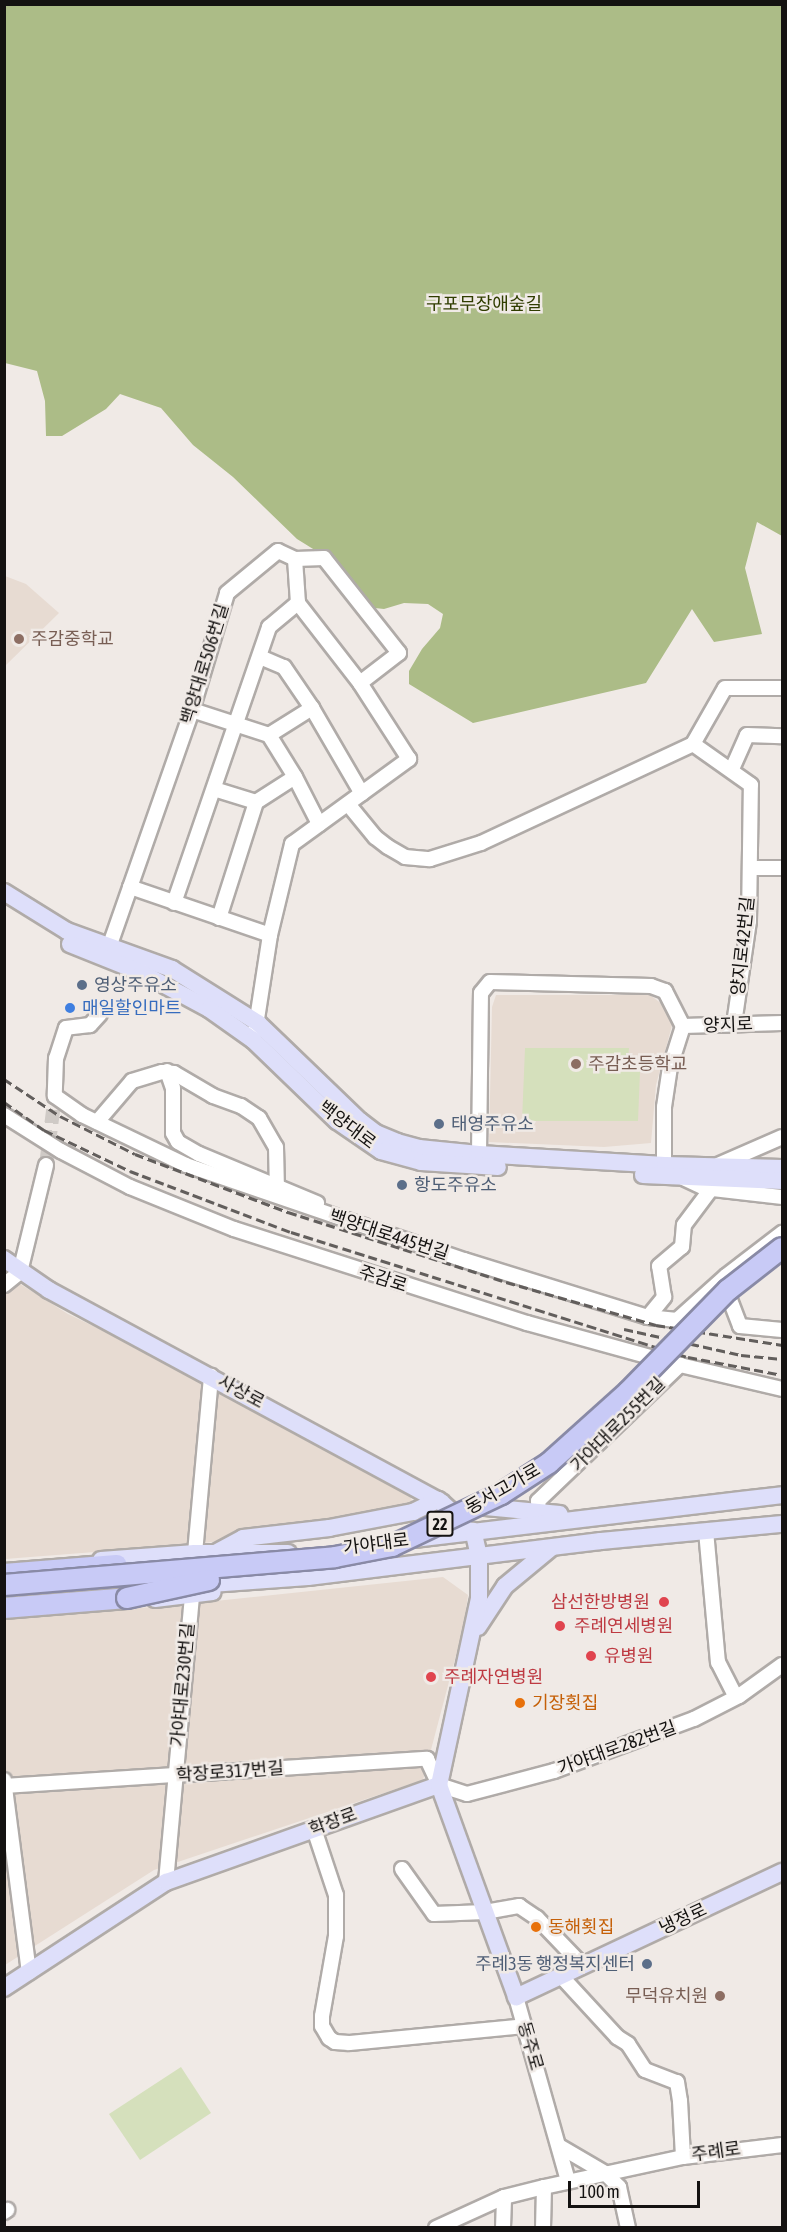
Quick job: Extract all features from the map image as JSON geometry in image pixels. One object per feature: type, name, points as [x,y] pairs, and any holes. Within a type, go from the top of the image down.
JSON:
[{"type":"highway","name":"동서고가로","points":[[4,1585],[335,1557],[392,1546],[501,1494],[549,1463],[628,1392],[728,1290],[783,1248]]},
{"type":"highway","name":"동서고가로","points":[[4,1595],[212,1579],[343,1565],[395,1555],[521,1494],[553,1473],[735,1296],[783,1260]]},
{"type":"highway","points":[[4,1574],[117,1565],[164,1573]]},
{"type":"highway","points":[[4,1608],[127,1598],[212,1579]]},
{"type":"main road","name":"백양대로","points":[[4,892],[68,931],[209,1009],[252,1040],[337,1121],[381,1150],[421,1162],[664,1171],[712,1167],[783,1168]]},
{"type":"main road","name":"백양대로","points":[[4,906],[62,941],[172,969],[258,1023],[376,1133],[419,1149],[664,1171],[683,1178],[783,1181]]},
{"type":"main road","name":"사상로","points":[[4,1259],[20,1272],[68,1301],[440,1501],[473,1531]]},
{"type":"main road","name":"가야대로","points":[[4,1580],[188,1566],[783,1495]]},
{"type":"main road","points":[[216,1553],[243,1538],[339,1526],[414,1512],[440,1501],[587,1517]]},
{"type":"main road","name":"가야대로","points":[[4,1600],[308,1577],[553,1547],[783,1524]]},
{"type":"main road","points":[[439,1785],[474,1632],[480,1581],[479,1556],[473,1531]]},
{"type":"main road","points":[[474,1632],[505,1586],[553,1547]]},
{"type":"main road","points":[[4,1567],[195,1553],[300,1553]]},
{"type":"main road","points":[[443,1561],[472,1568],[480,1581]]},
{"type":"main road","points":[[4,1614],[192,1596],[308,1577]]},
{"type":"main road","name":"학장로","points":[[4,1988],[166,1882],[439,1785]]},
{"type":"main road","name":"동주로","points":[[439,1785],[516,1997]]},
{"type":"main road","name":"냉정로","points":[[516,1997],[783,1872]]},
{"type":"street","name":"백양대로506번길","points":[[107,951],[192,710],[226,593],[278,551],[295,559],[324,558],[399,653],[360,683]]},
{"type":"street","points":[[252,1040],[258,1023],[270,935],[292,844],[409,759],[360,683],[298,603],[295,559]]},
{"type":"street","points":[[174,903],[269,627],[298,603]]},
{"type":"street","points":[[260,657],[284,667],[312,708],[362,794]]},
{"type":"street","points":[[348,804],[375,837],[388,847],[405,857],[430,859],[481,843],[693,744],[725,688],[783,688]]},
{"type":"street","points":[[269,735],[312,708]]},
{"type":"street","points":[[192,710],[269,735],[295,777],[319,824]]},
{"type":"street","points":[[732,769],[747,735],[783,736]]},
{"type":"street","name":"양지로42번길","points":[[693,744],[732,769],[751,785],[749,921],[734,1024]]},
{"type":"street","points":[[219,918],[256,802],[295,777]]},
{"type":"street","points":[[214,789],[256,802]]},
{"type":"street","points":[[750,868],[783,868]]},
{"type":"street","points":[[129,887],[270,935]]},
{"type":"street","points":[[479,1154],[481,993],[490,982],[651,986],[665,991],[683,1026]]},
{"type":"street","name":"백양대로445번길","points":[[100,1014],[90,1025],[66,1028],[56,1058],[55,1096],[98,1122],[186,1165],[277,1191],[385,1234],[648,1317],[677,1320],[722,1279],[783,1233]]},
{"type":"street","name":"양지로","points":[[664,1171],[664,1107],[670,1067],[683,1026],[783,1023]]},
{"type":"street","points":[[98,1122],[132,1081],[167,1071],[187,1079],[222,1101],[241,1106],[259,1118],[276,1147],[277,1191],[199,1154],[176,1139],[172,1130],[173,1088],[167,1071]]},
{"type":"street","name":"주감로","points":[[4,1115],[61,1151],[130,1187],[234,1229],[404,1286],[650,1357],[783,1389]]},
{"type":"street","points":[[712,1167],[783,1137]]},
{"type":"street","points":[[4,1285],[20,1272],[46,1165]]},
{"type":"street","points":[[683,1178],[711,1189],[783,1197]]},
{"type":"street","points":[[648,1317],[664,1297],[658,1266],[682,1247],[684,1225],[711,1189]]},
{"type":"street","points":[[722,1279],[740,1326],[783,1330]]},
{"type":"street","name":"가야대로255번길","points":[[464,1505],[535,1466],[580,1429],[650,1357]]},
{"type":"street","name":"가야대로255번길","points":[[539,1512],[538,1501],[680,1365]]},
{"type":"street","points":[[195,1553],[211,1376]]},
{"type":"street","points":[[706,1531],[718,1662],[736,1697]]},
{"type":"street","name":"가야대로230번길","points":[[166,1882],[192,1596]]},
{"type":"street","name":"가야대로282번길","points":[[439,1785],[466,1794],[554,1771],[694,1719],[736,1697],[783,1665]]},
{"type":"street","name":"학장로317번길","points":[[5,1786],[427,1759],[439,1785]]},
{"type":"street","points":[[4,1780],[28,1972]]},
{"type":"street","points":[[314,1829],[336,1895],[336,1936],[322,2016],[322,2026],[329,2038],[335,2042],[349,2043],[525,2026]]},
{"type":"street","points":[[402,1869],[434,1914],[485,1912],[519,1906],[537,1918],[583,1966]]},
{"type":"street","points":[[561,1976],[617,2037],[628,2043],[645,2070],[676,2082],[680,2101],[683,2157]]},
{"type":"street","name":"동주로","points":[[516,1997],[568,2181]]},
{"type":"street","name":"주례로","points":[[436,2228],[504,2197],[568,2181],[683,2157],[783,2145]]},
{"type":"street","points":[[559,2146],[605,2173],[619,2187],[628,2228]]},
{"type":"street","points":[[543,2228],[544,2187]]},
{"type":"street","points":[[503,2228],[504,2197]]},
{"type":"shaded area","name":"주감중학교","points":[[5,576],[26,584],[59,613],[5,666]]},
{"type":"shaded area","name":"주감초등학교","points":[[496,995],[650,995],[666,1007],[674,1018],[656,1085],[651,1143],[604,1147],[489,1142],[492,1007]]},
{"type":"shaded area","points":[[4,1274],[68,1314],[164,1360],[408,1492],[415,1507],[256,1537],[5,1559]]},
{"type":"shaded area","points":[[443,1577],[468,1595],[464,1625],[423,1780],[154,1870],[5,1965],[5,1619],[177,1605]]},
{"type":"green space","name":"구포무장애숲길","points":[[4,5],[782,5],[782,536],[757,522],[745,568],[762,634],[714,642],[692,609],[646,683],[473,723],[409,684],[409,671],[422,649],[440,628],[443,614],[428,604],[404,603],[384,609],[366,607],[326,557],[297,539],[233,477],[193,445],[161,408],[120,394],[106,409],[62,436],[46,436],[45,401],[37,371],[5,363]]},
{"type":"green space","points":[[525,1048],[629,1048],[628,1059],[640,1072],[638,1121],[522,1121]]},
{"type":"green space","points":[[181,2067],[211,2113],[140,2160],[109,2114]]},
{"type":"tunnel","points":[[46,1165],[55,1096]]},
{"type":"railway","points":[[4,1079],[60,1116],[135,1154],[288,1212],[506,1282],[656,1325],[782,1345]]},
{"type":"railway","points":[[4,1102],[44,1130],[130,1171],[291,1232],[688,1357],[782,1375]]},
{"type":"railway","points":[[624,1329],[741,1355],[782,1359]]},
{"type":"place","name":"주감중학교","points":[[19,639]]},
{"type":"place","name":"영상주유소","points":[[82,985]]},
{"type":"place","name":"매일할인마트","points":[[70,1008]]},
{"type":"place","name":"주감초등학교","points":[[576,1064]]},
{"type":"place","name":"태영주유소","points":[[439,1124]]},
{"type":"place","name":"항도주유소","points":[[402,1185]]},
{"type":"place","name":"삼선한방병원","points":[[664,1602]]},
{"type":"place","name":"주례연세병원","points":[[560,1626]]},
{"type":"place","name":"유병원","points":[[591,1656]]},
{"type":"place","name":"주례자연병원","points":[[431,1677]]},
{"type":"place","name":"기장횟집","points":[[520,1703]]},
{"type":"place","name":"동해횟집","points":[[536,1927]]},
{"type":"place","name":"주례3동 행정복지센터","points":[[647,1964]]},
{"type":"place","name":"무덕유치원","points":[[720,1996]]}]
